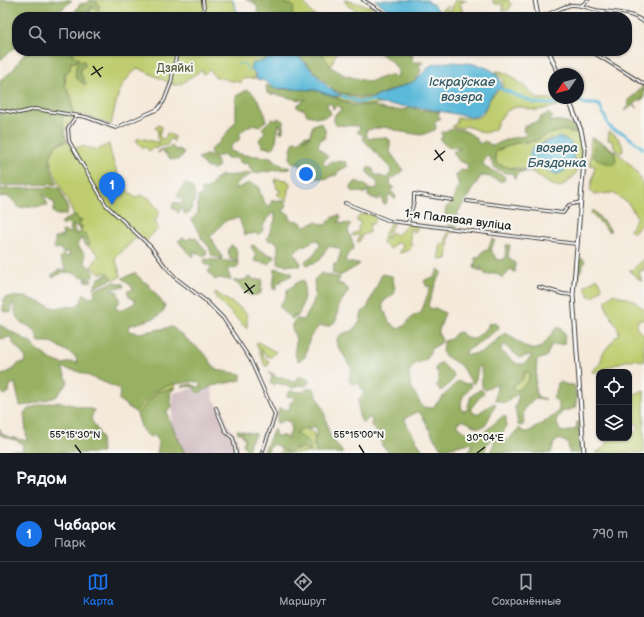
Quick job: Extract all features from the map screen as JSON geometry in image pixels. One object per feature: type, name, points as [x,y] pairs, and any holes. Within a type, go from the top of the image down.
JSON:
[{"type":"main road","points":[[535,0],[539,12]]},
{"type":"main road","points":[[551,56],[556,68]]},
{"type":"main road","points":[[570,104],[584,143],[581,202],[573,295],[584,453]]},
{"type":"street","points":[[202,12],[204,9],[203,0]]},
{"type":"street","points":[[363,0],[381,12]]},
{"type":"street","points":[[582,5],[588,0]]},
{"type":"street","points":[[551,12],[560,8],[582,5],[597,10],[616,12]]},
{"type":"street","points":[[632,14],[644,22]]},
{"type":"street","points":[[0,110],[19,113],[35,109],[86,117],[116,128],[158,108],[167,97],[176,56]]},
{"type":"street","points":[[599,56],[644,84]]},
{"type":"street","points":[[76,116],[68,128],[69,141],[106,205],[151,247],[177,279],[206,300],[224,318],[250,359],[275,415],[262,453]]},
{"type":"street","points":[[408,223],[414,201],[414,194],[452,200]]},
{"type":"street","points":[[467,201],[563,213],[569,205],[581,202]]},
{"type":"street","name":"1-я Палявая вуліца","points":[[345,202],[390,221],[577,244]]},
{"type":"street","points":[[539,287],[563,294],[573,295]]},
{"type":"street","points":[[216,408],[226,432],[233,438],[236,453]]},
{"type":"shaded area","points":[[212,386],[213,399],[224,414],[227,424],[237,438],[238,453],[185,453],[171,426],[174,393],[194,388],[195,393],[199,394]]},
{"type":"green space","points":[[0,0],[72,0],[57,12],[12,12],[12,50],[0,60]]},
{"type":"green space","points":[[89,0],[95,0],[99,5],[99,10],[91,7],[89,12],[75,12],[80,4],[87,3]]},
{"type":"green space","points":[[96,0],[232,0],[236,12],[90,12]]},
{"type":"green space","points":[[246,0],[286,0],[285,3],[287,5],[291,4],[294,7],[293,12],[257,12],[258,8],[252,1]]},
{"type":"green space","points":[[284,0],[302,0],[311,12],[290,12]]},
{"type":"green space","points":[[344,0],[369,6],[378,12],[359,12],[348,6]]},
{"type":"green space","points":[[455,0],[467,0],[460,3],[462,12],[443,12],[441,9],[449,6],[446,9],[447,11],[451,10]]},
{"type":"green space","points":[[492,0],[508,0],[511,4],[509,10],[503,11],[503,4],[495,4]]},
{"type":"green space","points":[[23,56],[74,56],[79,58],[77,62],[71,62],[70,70],[64,74],[65,86],[71,98],[72,115],[62,115],[63,127],[67,140],[56,144],[51,155],[50,164],[57,184],[0,186],[0,81],[14,69]]},
{"type":"green space","name":"Дзяйкі","points":[[72,56],[268,57],[258,63],[254,73],[256,78],[242,79],[241,83],[214,76],[210,70],[203,74],[202,70],[181,84],[174,85],[138,68],[122,87],[111,125],[88,116],[78,115],[68,125],[66,131],[63,130],[62,116],[73,114],[72,98],[65,86],[66,72]]},
{"type":"green space","points":[[299,56],[324,56],[331,67],[344,75],[369,82],[389,75],[397,77],[398,73],[395,66],[384,56],[412,56],[412,60],[414,62],[423,63],[419,65],[421,71],[415,81],[373,97],[359,97],[335,91]]},
{"type":"green space","points":[[321,56],[335,56],[331,66]]},
{"type":"green space","points":[[84,61],[85,66],[81,68],[81,75],[86,83],[85,85],[75,77],[76,66]]},
{"type":"green space","points":[[495,72],[503,72],[514,78],[538,99],[548,99],[548,104],[568,104],[569,106],[557,106],[536,110],[522,107],[512,108],[508,110],[499,120],[495,129],[485,133],[466,126],[462,128],[452,127],[457,122],[457,118],[477,118],[483,114],[491,97],[503,86],[503,79]]},
{"type":"green space","points":[[643,84],[644,98],[634,104],[638,108],[633,105],[625,111],[628,106],[628,100],[637,93],[639,89],[643,90],[641,85]]},
{"type":"green space","points":[[266,85],[275,89],[314,90],[351,105],[375,106],[386,110],[410,108],[440,112],[438,115],[441,118],[434,122],[436,126],[435,130],[421,135],[385,127],[366,130],[367,137],[369,139],[380,137],[390,140],[390,152],[403,170],[400,174],[391,179],[390,184],[394,188],[390,190],[396,196],[395,199],[389,194],[386,204],[383,204],[380,196],[379,200],[368,196],[369,189],[378,188],[377,182],[367,172],[367,169],[369,167],[373,169],[374,174],[386,178],[391,173],[390,168],[363,139],[363,135],[357,132],[360,128],[358,126],[336,125],[333,119],[336,113],[341,111],[340,107],[338,105],[333,109],[332,104],[328,103],[327,106],[331,113],[326,117],[307,115],[304,109],[299,109],[296,106],[306,99],[303,100],[267,93]]},
{"type":"green space","points":[[247,90],[257,98],[265,113],[266,121],[259,126],[255,124],[244,129],[239,135],[241,138],[231,146],[230,151],[244,155],[271,157],[281,165],[289,168],[291,166],[290,169],[269,172],[264,171],[255,174],[250,169],[249,164],[245,163],[243,165],[242,162],[239,163],[239,160],[236,158],[226,158],[226,155],[214,157],[219,166],[214,169],[207,168],[198,158],[206,155],[212,156],[210,150],[217,145],[236,121],[236,96]]},
{"type":"green space","points":[[338,92],[359,99],[370,98],[380,104],[368,105],[350,103],[333,96],[339,97],[342,95]]},
{"type":"green space","points":[[549,113],[553,117],[548,123],[552,121],[565,122],[577,130],[579,134],[563,130],[546,135],[535,141],[516,143],[496,151],[495,157],[497,164],[514,169],[529,171],[517,173],[515,179],[512,173],[505,173],[495,168],[489,157],[486,156],[483,164],[485,167],[505,177],[504,181],[488,176],[481,176],[458,212],[456,226],[449,226],[449,219],[446,219],[444,222],[446,207],[451,203],[459,186],[456,175],[461,170],[465,171],[468,168],[467,164],[459,161],[453,152],[461,148],[446,146],[440,139],[443,137],[441,133],[452,129],[463,130],[472,135],[480,144],[485,141],[493,146],[507,139],[527,135],[523,131],[524,126],[539,121],[541,117]]},
{"type":"green space","points":[[277,118],[283,121],[283,131],[282,133],[279,131],[282,130],[279,123],[275,146],[273,148],[263,147],[259,140],[265,132],[262,128],[272,119],[277,121]]},
{"type":"green space","points":[[321,123],[325,129],[325,138],[321,139],[318,146],[328,157],[323,162],[324,165],[326,166],[331,161],[346,162],[348,166],[337,172],[337,175],[331,176],[328,179],[317,178],[315,180],[306,177],[300,164],[293,164],[290,159],[294,141],[299,142],[305,135],[309,136],[304,140],[309,138],[313,125]]},
{"type":"green space","points":[[159,125],[162,127],[159,134],[161,139],[165,139],[167,133],[174,136],[174,142],[171,138],[167,145],[157,147],[156,149],[153,148],[149,151],[145,147],[143,148],[136,140],[140,138],[160,143],[157,138],[158,130],[155,128]]},
{"type":"green space","points":[[563,130],[579,134],[582,142],[583,149],[580,164],[573,177],[561,187],[548,183],[528,170],[505,167],[497,164],[495,157],[496,151],[516,143],[535,141],[546,135]],"holes":[[[550,139],[573,155],[570,166],[550,173],[540,162],[532,148]]]},
{"type":"green space","points":[[609,132],[615,135],[621,142],[623,151],[621,153],[615,149],[612,141],[608,140]]},
{"type":"green space","points":[[591,138],[614,150],[629,163],[640,178],[643,185],[644,221],[634,232],[630,230],[637,217],[628,203],[613,193],[593,194],[590,191],[595,166],[590,165]]},
{"type":"green space","points":[[595,139],[614,151],[616,160],[613,165],[600,161],[593,156],[595,143],[593,140]]},
{"type":"green space","points":[[68,141],[73,149],[82,146],[97,150],[109,144],[112,159],[121,180],[129,192],[135,198],[140,195],[149,198],[160,212],[155,221],[158,229],[146,241],[139,235],[115,258],[121,276],[114,280],[109,273],[100,273],[91,267],[99,255],[88,246],[53,170],[50,157],[56,145]]},
{"type":"green space","points":[[172,146],[176,150],[180,149],[184,154],[178,160],[170,159],[162,151],[157,153],[160,150]]},
{"type":"green space","points":[[248,172],[251,174],[237,183],[235,189],[249,183],[258,186],[263,201],[270,207],[272,200],[284,201],[287,205],[283,212],[289,214],[291,220],[299,221],[305,226],[316,222],[325,225],[332,218],[339,215],[341,217],[338,222],[344,224],[349,223],[351,225],[348,230],[354,247],[345,259],[347,263],[359,263],[359,265],[340,276],[332,273],[334,264],[337,264],[341,251],[338,248],[328,246],[319,261],[307,265],[305,261],[312,256],[320,246],[319,241],[315,240],[296,250],[294,254],[301,263],[300,266],[278,264],[278,244],[273,240],[269,241],[267,239],[275,220],[275,214],[272,213],[264,224],[262,232],[259,235],[256,233],[245,235],[239,218],[224,222],[210,236],[223,259],[212,256],[209,247],[201,238],[201,235],[192,219],[198,213],[198,196],[203,196],[201,189],[207,190],[219,176],[239,175]]},
{"type":"green space","points":[[275,179],[287,180],[291,185],[288,189],[287,201],[277,194],[281,191],[277,189]]},
{"type":"green space","points":[[356,181],[367,186],[368,191],[365,193],[352,191],[350,188]]},
{"type":"green space","points":[[185,183],[192,187],[195,194],[193,205],[187,215],[183,212],[183,208],[180,208],[179,213],[172,208],[174,202],[179,204],[182,203],[183,200],[177,196]]},
{"type":"green space","points":[[59,187],[68,209],[66,215],[57,215],[53,212],[55,204],[43,194],[48,205],[34,207],[26,206],[23,208],[18,207],[14,201],[6,196],[0,197],[0,189]]},
{"type":"green space","points":[[593,210],[611,231],[608,231],[591,213]]},
{"type":"green space","points":[[367,213],[377,217],[373,224],[370,224],[369,233],[362,235],[360,241],[357,242],[360,235],[353,236],[352,234],[359,231],[358,227],[361,223],[356,220],[361,214],[364,215]]},
{"type":"green space","points":[[76,215],[78,220],[82,220],[81,222],[77,223],[81,225],[82,229],[73,225],[76,235],[80,232],[86,234],[90,244],[87,246],[85,245],[81,238],[77,245],[85,254],[85,263],[94,271],[93,277],[89,277],[87,279],[91,279],[92,281],[86,282],[85,276],[81,277],[74,273],[63,273],[53,277],[51,276],[59,270],[66,270],[60,258],[63,254],[68,257],[70,253],[63,253],[60,248],[56,250],[53,246],[55,243],[55,238],[63,236],[62,231],[70,233],[71,227],[68,222],[62,226],[61,223]]},
{"type":"green space","points":[[390,223],[394,223],[385,239],[386,240],[391,232],[396,235],[402,231],[406,224],[418,225],[416,231],[413,232],[413,229],[410,229],[410,241],[412,244],[410,250],[400,253],[399,251],[403,247],[402,243],[395,243],[391,249],[382,243]]},
{"type":"green space","points":[[452,229],[454,230],[449,235],[447,259],[440,260],[440,245],[445,245],[448,231]]},
{"type":"green space","points":[[192,237],[196,238],[207,252],[204,257],[193,251],[194,256],[192,257],[178,241],[183,238],[186,240]]},
{"type":"green space","points":[[492,239],[495,240],[491,250],[497,260],[505,259],[506,245],[510,245],[508,257],[515,262],[515,273],[511,269],[503,278],[495,273],[486,275],[483,271],[480,271],[480,269],[483,269],[480,266],[479,270],[475,269],[474,266],[476,261],[474,259],[480,256],[483,251],[488,250]]},
{"type":"green space","points":[[231,245],[236,248],[238,261],[230,259],[228,250]]},
{"type":"green space","points":[[253,245],[263,252],[276,257],[268,264],[254,261],[256,256],[251,246]]},
{"type":"green space","points":[[581,258],[585,261],[580,272],[577,286],[578,260]]},
{"type":"green space","points":[[205,259],[238,262],[239,265],[237,268],[227,269],[231,280],[219,278],[215,280],[208,271],[212,266],[205,265]]},
{"type":"green space","points":[[644,259],[644,271],[640,270],[639,272],[642,282],[629,270],[632,270]]},
{"type":"green space","points":[[275,268],[292,273],[292,275],[283,280],[281,279],[281,283],[277,284],[276,290],[273,289]]},
{"type":"green space","points":[[438,270],[442,273],[437,280],[428,305],[431,309],[435,308],[445,313],[438,333],[442,340],[441,343],[431,349],[427,359],[413,366],[409,375],[412,387],[423,407],[432,408],[458,381],[467,384],[470,383],[471,387],[461,401],[463,411],[467,410],[471,396],[481,389],[484,392],[471,408],[472,412],[477,414],[494,403],[496,404],[485,426],[478,428],[463,420],[457,423],[459,427],[467,433],[482,434],[504,415],[506,417],[506,426],[501,439],[508,440],[519,428],[524,432],[527,432],[549,419],[559,410],[557,402],[553,398],[558,386],[557,384],[560,382],[568,385],[574,385],[577,397],[575,408],[562,412],[556,420],[560,431],[566,432],[576,429],[577,422],[579,422],[580,453],[569,453],[568,443],[559,439],[554,443],[551,453],[490,453],[495,441],[493,438],[487,444],[484,453],[467,453],[471,449],[472,445],[470,443],[443,449],[436,441],[422,416],[419,412],[416,412],[405,419],[424,453],[390,453],[382,446],[381,439],[371,425],[372,419],[369,418],[363,423],[359,415],[358,401],[364,394],[359,383],[352,384],[349,379],[352,368],[338,345],[338,338],[347,332],[353,331],[360,321],[362,312],[367,308],[382,274],[392,276],[395,289],[394,294],[384,301],[382,305],[389,322],[398,329],[402,328],[413,316],[421,313],[431,285],[427,287],[424,281],[434,278]]},
{"type":"green space","points":[[135,273],[148,284],[165,306],[164,311],[155,318],[128,326],[130,331],[139,333],[172,327],[205,354],[216,370],[241,374],[241,380],[212,386],[199,393],[196,392],[194,387],[182,386],[191,384],[198,387],[202,386],[195,382],[166,386],[150,395],[135,412],[119,400],[120,389],[77,371],[62,368],[68,382],[56,397],[20,406],[15,383],[10,385],[9,392],[5,395],[0,391],[0,376],[14,369],[19,363],[24,363],[26,358],[13,343],[11,337],[0,339],[0,325],[30,342],[36,349],[52,360],[63,364],[71,362],[78,363],[75,356],[51,342],[39,342],[37,334],[17,318],[14,304],[12,303],[11,313],[3,311],[4,299],[6,297],[26,297],[54,308],[76,306],[81,302],[84,293],[89,298],[95,296],[94,290],[114,282],[123,284],[124,287],[112,288],[112,290],[117,291],[120,299],[119,303],[115,305],[119,311],[135,303],[135,300],[129,297],[127,291],[133,290],[133,288],[122,278]]},
{"type":"green space","points":[[321,273],[340,278],[337,284],[342,284],[349,290],[339,305],[336,321],[329,326],[319,326],[310,337],[305,357],[298,361],[295,353],[296,338],[292,329],[292,324],[297,319],[303,320],[310,310],[315,292],[314,280]]},
{"type":"green space","points":[[108,274],[113,279],[93,288],[99,278]]},
{"type":"green space","points":[[249,277],[256,280],[262,279],[261,293],[255,295],[248,294],[233,281],[244,280]]},
{"type":"green space","points":[[597,278],[602,288],[595,296],[590,297],[584,287]]},
{"type":"green space","points":[[303,280],[304,294],[302,306],[296,318],[294,314],[294,318],[291,319],[279,306],[286,297],[287,290]]},
{"type":"green space","points":[[216,292],[247,314],[247,329],[217,299],[215,295]]},
{"type":"green space","points":[[613,294],[633,300],[644,309],[644,320],[638,320],[636,328],[644,335],[644,362],[635,359],[625,361],[604,369],[596,369],[596,372],[593,373],[592,371],[600,364],[603,353],[619,333],[616,324],[607,309],[606,300]]},
{"type":"green space","points":[[494,323],[498,325],[499,328],[464,353],[468,355],[483,352],[505,333],[510,335],[523,346],[532,349],[537,349],[542,346],[556,328],[561,328],[565,334],[564,344],[552,345],[546,357],[537,360],[535,391],[538,397],[546,399],[534,399],[528,405],[524,410],[524,423],[522,426],[518,425],[515,407],[519,395],[517,394],[505,403],[495,400],[497,385],[495,384],[485,390],[482,387],[481,366],[478,367],[476,379],[473,384],[460,365],[444,355],[442,351],[444,341],[451,339],[456,333],[460,332],[469,339],[475,339],[488,327],[488,324]],"holes":[[[504,345],[520,358],[529,355],[532,356],[524,364],[517,364],[501,351],[501,347]],[[527,371],[530,374],[527,383],[518,390],[512,389],[513,385],[522,380],[524,373]]]},
{"type":"green space","points":[[258,342],[276,352],[271,357],[267,356],[261,349],[263,356],[269,361],[268,366],[265,366],[256,343]]},
{"type":"green space","points":[[441,362],[454,375],[451,382],[441,391],[437,386],[439,375],[435,368]]},
{"type":"green space","points":[[527,371],[530,374],[527,383],[518,390],[512,389],[513,385],[519,382]]},
{"type":"green space","points":[[269,372],[274,374],[276,378],[282,377],[295,383],[298,377],[308,378],[309,383],[306,386],[299,385],[293,388],[277,383],[274,385],[270,383],[272,378]]},
{"type":"green space","points":[[174,384],[175,388],[157,392],[137,414],[135,412],[148,397],[156,391]]},
{"type":"green space","points":[[175,388],[170,393],[172,407],[167,411],[168,417],[185,453],[157,453],[159,445],[155,435],[150,437],[142,430],[137,414],[157,392]]},
{"type":"green space","points":[[308,388],[313,388],[323,408],[330,436],[343,453],[316,453],[316,447],[313,446],[317,431],[315,426],[311,429],[304,428],[295,433],[307,440],[311,450],[308,452],[302,447],[297,450],[295,448],[288,453],[274,444],[269,448],[268,453],[263,453],[274,429],[276,436],[285,436],[287,440],[291,431],[291,423],[285,420],[278,423],[276,422],[279,408],[289,410],[290,403],[294,399],[294,396],[287,397],[287,394],[290,391],[303,392]]},
{"type":"green space","points":[[644,390],[644,453],[596,453],[605,446],[607,441],[632,441],[632,435],[637,430],[639,425],[632,422],[632,396]]},
{"type":"green space","points":[[60,402],[94,410],[91,419],[101,437],[102,453],[20,453],[11,450],[22,451],[23,446],[20,442],[0,435],[0,428],[2,434],[27,441],[24,413],[36,406]]},
{"type":"green space","points":[[300,426],[314,433],[315,447],[321,453],[279,453]]},
{"type":"green space","points":[[237,430],[256,434],[250,443],[248,452],[243,444],[245,440],[241,433],[238,433]]},
{"type":"water","points":[[375,0],[427,0],[437,8],[439,12],[391,12]]},
{"type":"water","points":[[273,56],[298,56],[329,88],[342,96],[333,96],[315,90],[274,88],[265,81],[257,79],[256,74],[250,67],[253,63],[258,63]]},
{"type":"water","name":"Іскраўскае возера","points":[[446,62],[481,66],[495,73],[500,80],[501,88],[492,95],[484,109],[477,116],[471,117],[424,108],[380,104],[372,101],[373,98],[415,81],[431,65]]},
{"type":"water","name":"возера Бяздонка","points":[[558,137],[565,139],[572,144],[575,161],[563,172],[556,174],[548,171],[542,164],[529,155],[532,148]]},
{"type":"waterway","points":[[233,0],[238,12]]},
{"type":"waterway","points":[[258,56],[260,63]]},
{"type":"waterway","points":[[553,56],[558,68]]},
{"type":"waterway","points":[[237,65],[241,63],[245,64],[246,68],[252,71]]},
{"type":"waterway","points":[[497,87],[535,103],[548,104]]},
{"type":"waterway","points":[[342,96],[359,102],[375,100]]},
{"type":"waterway","points":[[584,103],[597,104],[600,106],[609,126],[614,130],[623,133],[644,149]]},
{"type":"place","name":"Чабарок","points":[[112,205]]}]
